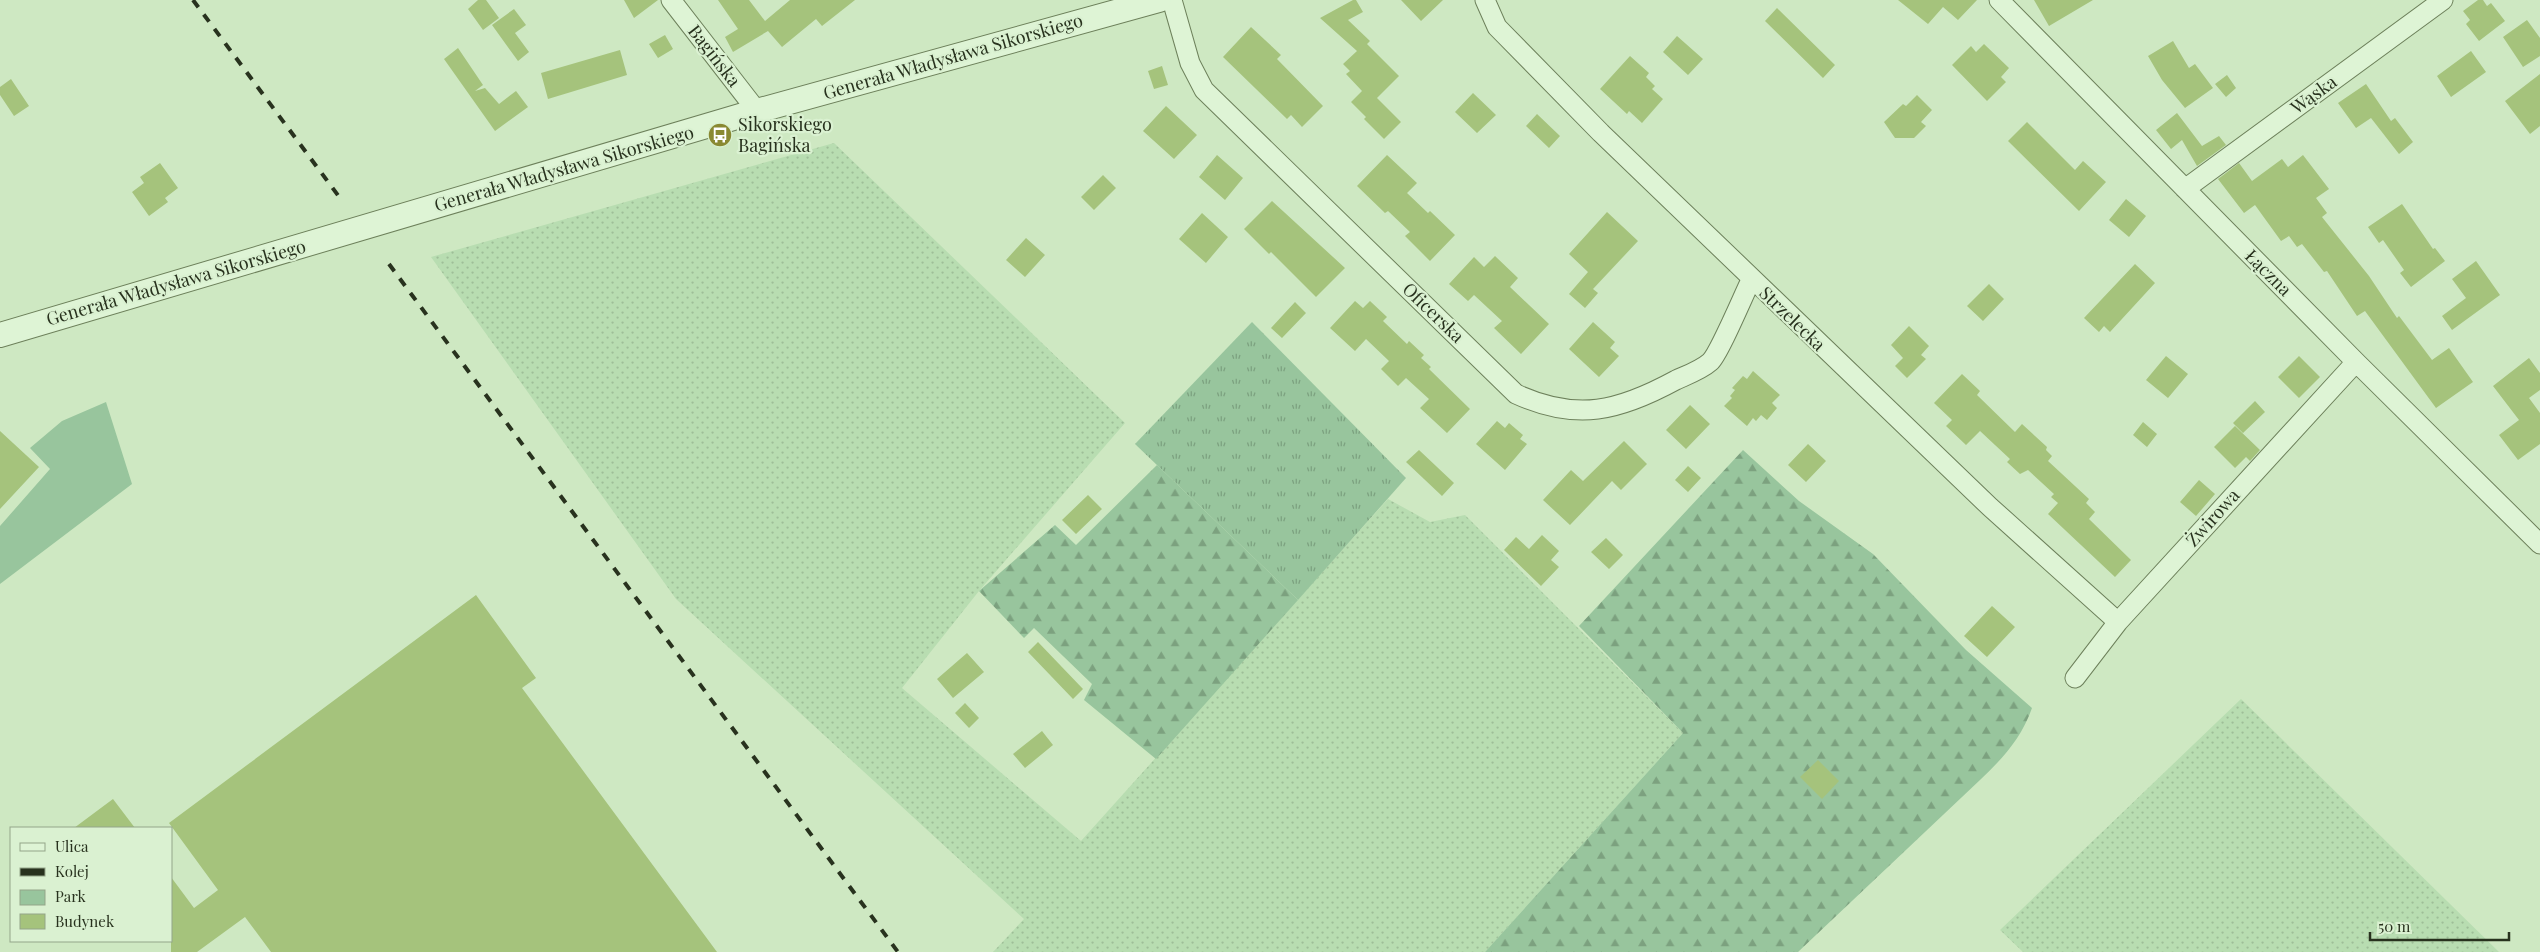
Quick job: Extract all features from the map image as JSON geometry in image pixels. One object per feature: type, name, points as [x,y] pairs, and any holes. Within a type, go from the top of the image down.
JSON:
[{"type":"street","name":"Bagińska","points":[[671,0],[758,111]]},
{"type":"street","name":"Generała Władysława Sikorskiego","points":[[0,334],[758,111],[1159,0]]},
{"type":"street","name":"Oficerska","points":[[1172,0],[1190,62],[1204,90],[1516,394],[1554,409],[1567,411],[1616,406],[1661,389],[1711,362],[1751,280]]},
{"type":"street","name":"Strzelecka","points":[[1484,0],[1497,27],[1751,280],[1990,508],[2118,622]]},
{"type":"street","name":"Łączna","points":[[1999,0],[2356,362],[2540,544]]},
{"type":"street","name":"Wąska","points":[[2185,189],[2443,0]]},
{"type":"street","name":"Żwirowa","points":[[2075,678],[2118,622],[2356,362]]},
{"type":"green space","points":[[834,143],[1125,423],[979,591],[902,688],[1081,841],[1388,499],[1430,522],[1465,515],[1683,733],[1485,952],[993,952],[1024,919],[676,599],[431,257]]},
{"type":"green space","points":[[1252,322],[1406,478],[1298,600],[1135,444]]},
{"type":"green space","points":[[106,402],[132,484],[0,584],[0,526],[50,469],[30,448],[62,421]]},
{"type":"green space","points":[[1743,450],[1799,501],[1873,554],[1966,650],[2032,708],[2028,719],[2017,739],[2004,756],[1798,952],[1485,952],[1683,733],[1579,626]]},
{"type":"green space","points":[[1157,465],[1298,600],[1156,759],[1084,700],[1092,684],[1034,628],[1024,638],[979,591],[1055,525],[1076,545]]},
{"type":"green space","points":[[2241,699],[2499,952],[2023,952],[2000,930]]},
{"type":"building","points":[[478,0],[486,0],[499,18],[483,30],[468,9]]},
{"type":"building","points":[[624,0],[658,0],[634,18]]},
{"type":"building","points":[[718,0],[749,0],[765,21],[790,0],[855,0],[822,26],[816,19],[782,47],[768,31],[733,52],[725,37],[738,29]]},
{"type":"building","points":[[1356,0],[1363,12],[1348,20],[1370,41],[1367,44],[1399,76],[1377,98],[1401,122],[1384,139],[1364,119],[1366,117],[1351,102],[1362,91],[1346,74],[1350,71],[1343,64],[1357,51],[1320,18]]},
{"type":"building","points":[[1401,0],[1443,0],[1421,21]]},
{"type":"building","points":[[1898,0],[1977,0],[1958,20],[1943,7],[1928,24]]},
{"type":"building","points":[[2034,0],[2093,0],[2049,26]]},
{"type":"building","points":[[2478,0],[2483,0],[2487,6],[2491,3],[2505,21],[2479,41],[2466,24],[2470,20],[2463,11]]},
{"type":"building","points":[[1777,8],[1835,65],[1823,78],[1765,21]]},
{"type":"building","points":[[514,9],[526,25],[515,33],[529,52],[518,61],[492,25]]},
{"type":"building","points":[[2527,20],[2540,38],[2540,56],[2523,67],[2503,37]]},
{"type":"building","points":[[1251,27],[1281,55],[1277,59],[1323,106],[1302,127],[1291,115],[1287,119],[1223,57]]},
{"type":"building","points":[[665,35],[673,49],[658,58],[649,44]]},
{"type":"building","points":[[1677,36],[1703,59],[1688,75],[1663,52]]},
{"type":"building","points":[[2173,41],[2189,68],[2195,64],[2213,88],[2185,108],[2162,80],[2148,56]]},
{"type":"building","points":[[1984,44],[2009,68],[2001,77],[2006,82],[1987,101],[1952,65],[1971,46],[1976,52]]},
{"type":"building","points":[[458,48],[483,85],[475,91],[485,88],[499,104],[516,91],[528,107],[495,131],[444,59]]},
{"type":"building","points":[[620,50],[627,75],[548,99],[541,73]]},
{"type":"building","points":[[2471,51],[2486,72],[2451,97],[2437,76]]},
{"type":"building","points":[[1630,56],[1649,73],[1646,77],[1655,86],[1652,89],[1663,99],[1642,123],[1629,111],[1627,114],[1600,89]]},
{"type":"building","points":[[1162,66],[1168,85],[1154,89],[1148,71]]},
{"type":"building","points":[[2540,74],[2540,126],[2530,134],[2505,101]]},
{"type":"building","points":[[2227,75],[2236,88],[2226,97],[2215,84]]},
{"type":"building","points":[[11,79],[29,106],[14,116],[0,95],[0,87]]},
{"type":"building","points":[[2366,84],[2391,121],[2395,118],[2413,142],[2399,154],[2371,118],[2356,128],[2338,103]]},
{"type":"building","points":[[1473,93],[1496,115],[1477,133],[1455,112]]},
{"type":"building","points":[[1917,95],[1932,110],[1921,122],[1926,126],[1914,138],[1895,138],[1884,122],[1903,104],[1906,106]]},
{"type":"building","points":[[1166,106],[1197,135],[1174,159],[1143,131]]},
{"type":"building","points":[[2177,113],[2202,146],[2219,136],[2226,145],[2197,166],[2182,140],[2171,149],[2156,130]]},
{"type":"building","points":[[1537,114],[1560,136],[1549,148],[1526,126]]},
{"type":"building","points":[[2027,122],[2075,170],[2083,161],[2106,182],[2079,211],[2008,141]]},
{"type":"building","points":[[1217,155],[1243,178],[1225,200],[1199,177]]},
{"type":"building","points":[[1387,155],[1417,183],[1407,193],[1428,213],[1430,211],[1455,235],[1430,261],[1405,236],[1410,232],[1388,211],[1385,213],[1357,186]]},
{"type":"building","points":[[2303,155],[2329,189],[2316,198],[2327,213],[2322,217],[2369,276],[2397,318],[2399,316],[2432,360],[2449,348],[2473,382],[2436,408],[2365,311],[2357,316],[2327,271],[2324,272],[2302,244],[2297,247],[2289,236],[2281,241],[2255,205],[2244,213],[2218,179],[2239,163],[2252,181],[2282,159],[2288,167]]},
{"type":"building","points":[[160,163],[178,188],[165,198],[168,202],[149,216],[132,192],[144,183],[140,177]]},
{"type":"building","points":[[1103,175],[1116,188],[1094,210],[1081,197]]},
{"type":"building","points":[[2126,199],[2146,216],[2129,237],[2109,220]]},
{"type":"building","points":[[1272,201],[1345,268],[1316,297],[1271,252],[1269,254],[1244,229]]},
{"type":"building","points":[[2402,204],[2433,249],[2435,248],[2445,261],[2411,287],[2400,273],[2404,270],[2383,240],[2379,243],[2368,227]]},
{"type":"building","points":[[1607,212],[1638,241],[1593,289],[1598,293],[1585,308],[1569,294],[1588,272],[1569,254]]},
{"type":"building","points":[[1202,213],[1228,237],[1206,263],[1179,239]]},
{"type":"building","points":[[1026,238],[1045,255],[1025,277],[1006,260]]},
{"type":"building","points":[[1495,256],[1518,278],[1510,287],[1549,324],[1521,354],[1494,328],[1502,321],[1474,295],[1468,301],[1449,284],[1474,257],[1484,267]]},
{"type":"building","points":[[2476,261],[2500,295],[2452,330],[2442,316],[2466,298],[2452,279]]},
{"type":"building","points":[[2135,264],[2155,283],[2110,332],[2104,326],[2099,332],[2084,318]]},
{"type":"building","points":[[1989,284],[2004,299],[1983,321],[1967,306]]},
{"type":"building","points":[[1355,301],[1363,308],[1370,301],[1387,317],[1383,321],[1407,344],[1409,341],[1424,355],[1421,358],[1431,367],[1429,369],[1470,409],[1447,433],[1420,408],[1429,399],[1406,378],[1398,386],[1381,369],[1389,361],[1366,339],[1355,351],[1330,328]]},
{"type":"building","points":[[1295,302],[1306,313],[1282,338],[1271,328]]},
{"type":"building","points":[[1593,322],[1615,342],[1610,348],[1619,356],[1599,377],[1569,349]]},
{"type":"building","points":[[1909,326],[1929,346],[1921,355],[1926,359],[1907,378],[1895,366],[1903,358],[1891,345]]},
{"type":"building","points":[[2166,356],[2188,374],[2168,398],[2146,380]]},
{"type":"building","points":[[2299,356],[2320,377],[2299,398],[2278,377]]},
{"type":"building","points":[[2529,358],[2540,373],[2540,390],[2529,398],[2540,413],[2540,444],[2518,460],[2499,435],[2519,420],[2493,386]]},
{"type":"building","points":[[1753,371],[1780,395],[1772,403],[1777,408],[1767,420],[1761,415],[1756,421],[1753,418],[1747,426],[1724,406],[1732,398],[1730,396],[1735,390],[1732,388],[1743,376],[1747,379]]},
{"type":"building","points":[[1962,374],[1980,391],[1977,395],[2015,432],[2022,424],[2047,447],[2046,450],[2052,456],[2048,461],[2089,499],[2086,503],[2095,512],[2089,519],[2131,560],[2115,577],[2048,514],[2058,503],[2051,497],[2054,494],[2028,470],[2020,474],[2007,462],[2010,459],[1980,431],[1966,445],[1946,426],[1952,420],[1934,403]]},
{"type":"building","points":[[2255,401],[2265,412],[2243,433],[2233,423]]},
{"type":"building","points":[[1690,405],[1710,424],[1686,449],[1666,430]]},
{"type":"building","points":[[1497,421],[1505,428],[1509,423],[1523,435],[1520,439],[1527,444],[1505,470],[1476,444]]},
{"type":"building","points":[[2143,422],[2157,434],[2147,447],[2133,435]]},
{"type":"building","points":[[2235,426],[2260,450],[2250,461],[2246,457],[2235,468],[2214,447]]},
{"type":"building","points":[[0,431],[39,467],[0,509]]},
{"type":"building","points":[[1624,441],[1647,464],[1621,490],[1612,481],[1570,525],[1543,500],[1571,470],[1583,481]]},
{"type":"building","points":[[1808,444],[1826,461],[1806,482],[1788,465]]},
{"type":"building","points":[[1419,450],[1454,483],[1442,496],[1406,462]]},
{"type":"building","points":[[1688,466],[1701,478],[1688,492],[1675,480]]},
{"type":"building","points":[[2199,480],[2215,494],[2196,516],[2180,502]]},
{"type":"building","points":[[1088,495],[1102,509],[1076,534],[1062,520]]},
{"type":"building","points":[[1542,535],[1559,551],[1551,560],[1559,567],[1541,586],[1504,550],[1516,537],[1529,549]]},
{"type":"building","points":[[1606,538],[1623,555],[1609,569],[1591,552]]},
{"type":"building","points":[[476,595],[536,678],[522,688],[717,952],[271,952],[245,917],[197,952],[171,952],[172,878],[194,908],[218,890],[169,823]]},
{"type":"building","points":[[1992,606],[2015,627],[1987,657],[1964,636]]},
{"type":"building","points":[[1038,642],[1083,689],[1073,699],[1028,652]]},
{"type":"building","points":[[967,653],[984,672],[953,698],[937,679]]},
{"type":"building","points":[[965,703],[979,718],[969,728],[955,713]]},
{"type":"building","points":[[1042,731],[1053,745],[1025,768],[1013,754]]},
{"type":"building","points":[[1818,760],[1839,781],[1822,799],[1800,777]]},
{"type":"building","points":[[113,799],[134,827],[75,827]]},
{"type":"railway","points":[[193,0],[343,202]]},
{"type":"railway","points":[[389,264],[898,952]]},
{"type":"place","name":"Sikorskiego Bagińska","points":[[720,135]]}]
